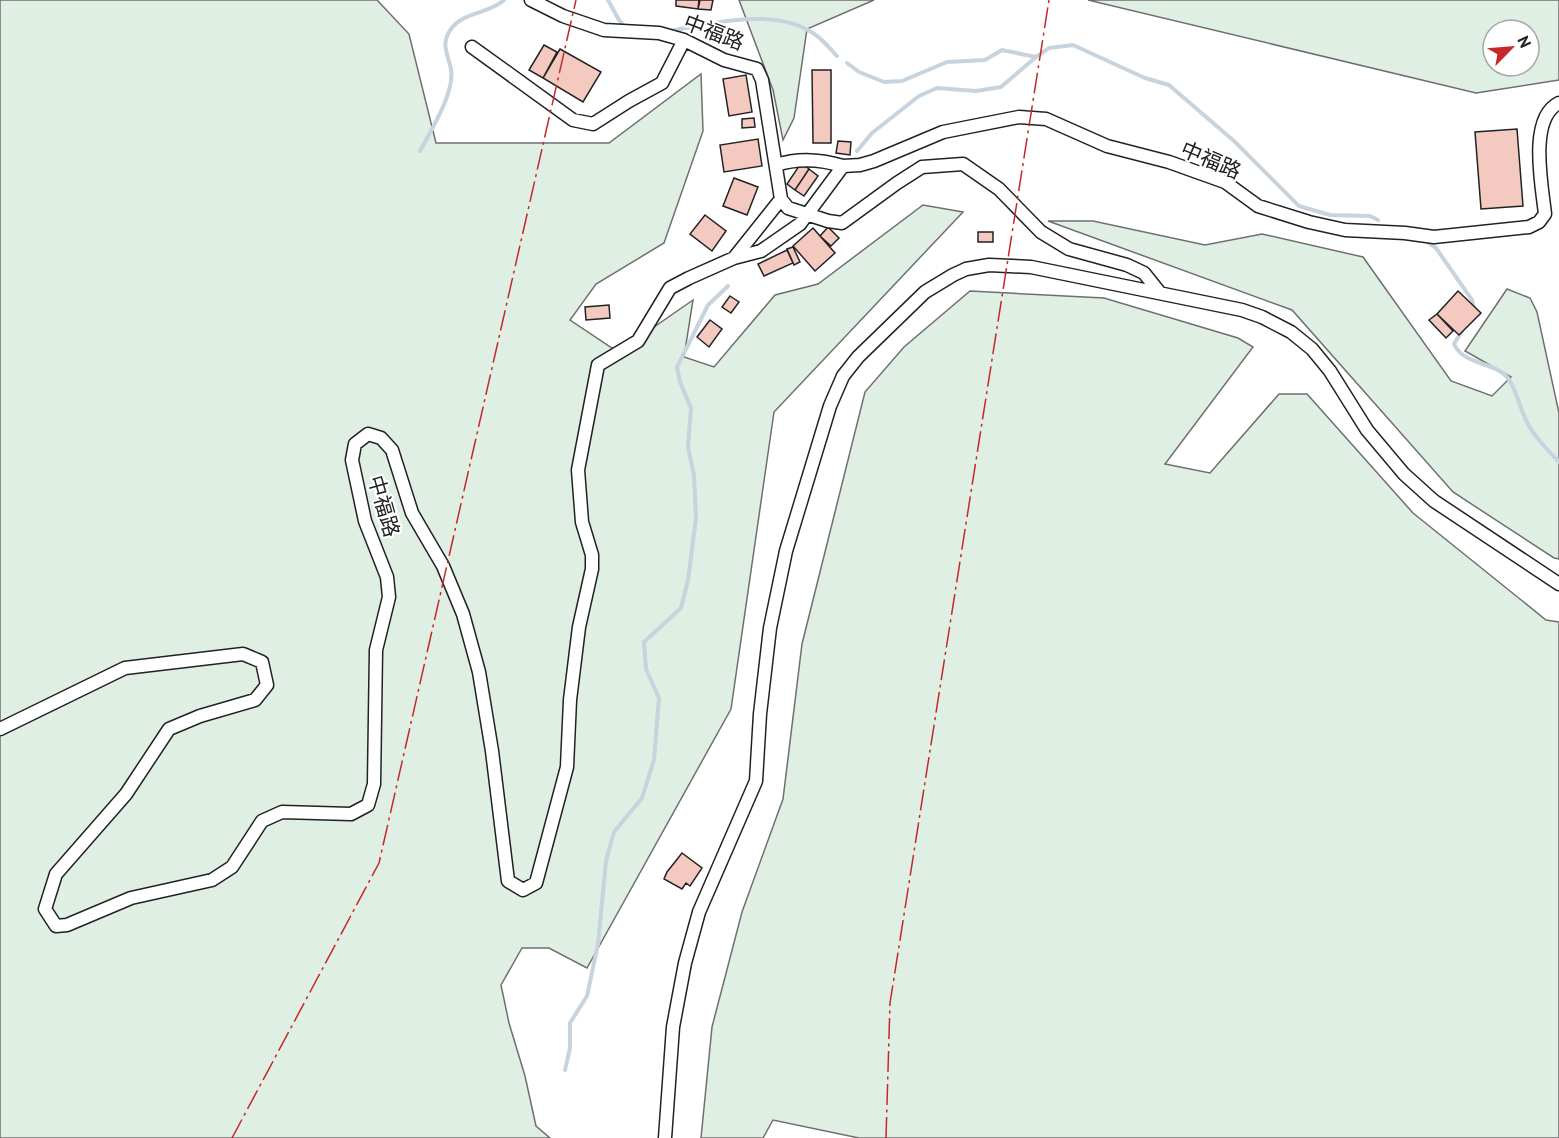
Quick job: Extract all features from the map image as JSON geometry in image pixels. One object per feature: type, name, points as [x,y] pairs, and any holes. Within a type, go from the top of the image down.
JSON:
[{"type":"street","name":"中福路","points":[[531,0],[563,16],[604,30],[659,33],[684,40],[724,60],[757,69],[762,80],[781,199],[734,258]]},
{"type":"street","points":[[472,47],[573,120],[593,124],[662,83],[684,40]]},
{"type":"street","name":"中福路","points":[[0,729],[125,668],[243,654],[262,662],[267,685],[255,700],[200,716],[169,729],[126,794],[56,874],[45,909],[56,926],[67,925],[131,898],[212,880],[232,867],[262,821],[282,812],[351,814],[368,805],[374,784],[376,650],[389,597],[387,578],[365,521],[352,460],[355,444],[368,434],[381,438],[392,450],[412,513],[443,566],[466,623],[480,672],[508,881],[523,890],[536,883],[567,767],[570,700],[579,627],[592,569],[592,555],[582,522],[578,470],[598,365],[638,340],[670,288],[734,258],[761,251],[801,224],[843,166],[860,165],[873,161],[943,132],[1019,117],[1046,119],[1107,146],[1169,162],[1225,182],[1258,206],[1309,222],[1345,230],[1434,237],[1529,227],[1539,222],[1545,214],[1539,149],[1543,123],[1559,103]]},
{"type":"street","points":[[776,165],[794,160],[843,166]]},
{"type":"street","points":[[781,199],[788,208],[828,221],[842,223],[922,167],[963,164],[999,189],[1041,232],[1070,249],[1127,265],[1144,273],[1160,293]]},
{"type":"street","points":[[665,1138],[672,1027],[685,963],[699,912],[756,781],[760,714],[770,628],[786,551],[830,406],[843,376],[858,357],[925,292],[966,269],[988,265],[1031,267],[1242,310],[1262,317],[1291,332],[1312,348],[1330,371],[1367,430],[1404,474],[1434,501],[1559,584]]},
{"type":"green space","points":[[0,0],[377,0],[409,34],[436,143],[609,143],[701,74],[703,131],[664,243],[596,284],[570,320],[618,352],[693,300],[684,357],[714,367],[775,295],[818,284],[923,205],[963,212],[774,412],[731,709],[587,968],[549,948],[522,948],[501,985],[536,1126],[550,1138],[0,1138]]},
{"type":"green space","points":[[739,0],[874,0],[807,29],[794,118],[783,140],[773,90]]},
{"type":"green space","points":[[1088,0],[1559,0],[1559,80],[1476,93]]},
{"type":"green space","points":[[1048,221],[1093,221],[1205,245],[1262,234],[1363,257],[1451,381],[1492,396],[1511,377],[1465,351],[1507,289],[1530,298],[1537,312],[1559,413],[1559,559],[1554,558],[1453,492],[1292,310]]},
{"type":"green space","points":[[970,291],[1104,298],[1238,338],[1253,347],[1165,464],[1210,473],[1279,394],[1307,394],[1413,513],[1546,620],[1559,622],[1559,1138],[859,1138],[773,1120],[763,1138],[701,1138],[712,1027],[742,912],[783,799],[802,644],[865,392],[904,347]]},
{"type":"building","points":[[676,0],[699,0],[698,9],[676,6]]},
{"type":"building","points":[[700,0],[713,0],[711,10],[698,9]]},
{"type":"building","points":[[544,45],[557,52],[543,78],[529,70]]},
{"type":"building","points":[[560,49],[601,72],[583,102],[543,78]]},
{"type":"building","points":[[812,70],[831,70],[831,143],[813,143]]},
{"type":"building","points":[[746,75],[752,112],[729,116],[723,79]]},
{"type":"building","points":[[754,118],[755,127],[742,128],[742,119]]},
{"type":"building","points":[[1517,129],[1523,206],[1481,209],[1475,132]]},
{"type":"building","points":[[758,139],[762,166],[724,172],[720,145]]},
{"type":"building","points":[[838,141],[851,142],[850,155],[836,153]]},
{"type":"building","points":[[801,163],[809,169],[795,190],[787,184]]},
{"type":"building","points":[[809,169],[818,176],[804,196],[795,190]]},
{"type":"building","points":[[734,178],[758,187],[747,215],[723,206]]},
{"type":"building","points":[[705,215],[726,231],[712,251],[690,234]]},
{"type":"building","points":[[828,227],[839,238],[831,246],[820,236]]},
{"type":"building","points":[[813,228],[835,253],[815,271],[793,246]]},
{"type":"building","points":[[978,232],[993,232],[993,242],[978,242]]},
{"type":"building","points":[[793,247],[800,262],[794,265],[787,249]]},
{"type":"building","points":[[787,250],[793,263],[764,276],[758,264]]},
{"type":"building","points":[[1458,291],[1481,313],[1459,335],[1437,314]]},
{"type":"building","points":[[730,296],[739,302],[731,313],[722,307]]},
{"type":"building","points":[[609,305],[610,318],[586,320],[585,307]]},
{"type":"building","points":[[1437,314],[1453,331],[1446,338],[1429,320]]},
{"type":"building","points":[[710,320],[722,329],[709,347],[697,337]]},
{"type":"building","points":[[682,853],[702,868],[690,886],[686,883],[682,889],[664,879]]},
{"type":"waterway","points":[[420,151],[441,111],[449,89],[451,69],[445,44],[448,34],[462,19],[498,5],[504,0]]},
{"type":"waterway","points":[[608,0],[625,27]]},
{"type":"waterway","points":[[670,31],[745,19],[784,21],[802,27],[817,36],[837,56]]},
{"type":"waterway","points":[[857,151],[872,133],[919,96],[937,88],[976,91],[1001,87],[1049,48],[1073,45],[1145,78],[1169,85],[1234,141],[1299,206],[1330,215],[1370,216],[1378,220]]},
{"type":"waterway","points":[[847,63],[859,72],[884,82],[902,81],[947,62],[985,60],[1002,50],[1036,57]]},
{"type":"waterway","points":[[1426,241],[1436,248],[1472,300],[1474,309]]},
{"type":"waterway","points":[[565,1070],[570,1048],[570,1023],[587,996],[598,944],[606,861],[614,832],[642,798],[654,760],[659,698],[646,669],[644,642],[681,608],[688,580],[696,518],[694,475],[688,447],[691,408],[680,382],[677,367],[708,305],[728,286]]},
{"type":"waterway","points":[[1462,331],[1454,344],[1459,351],[1508,378],[1530,428],[1559,462]]},
{"type":"power","points":[[232,1138],[379,863],[576,0]]},
{"type":"power","points":[[886,1138],[890,1003],[1049,0]]}]
